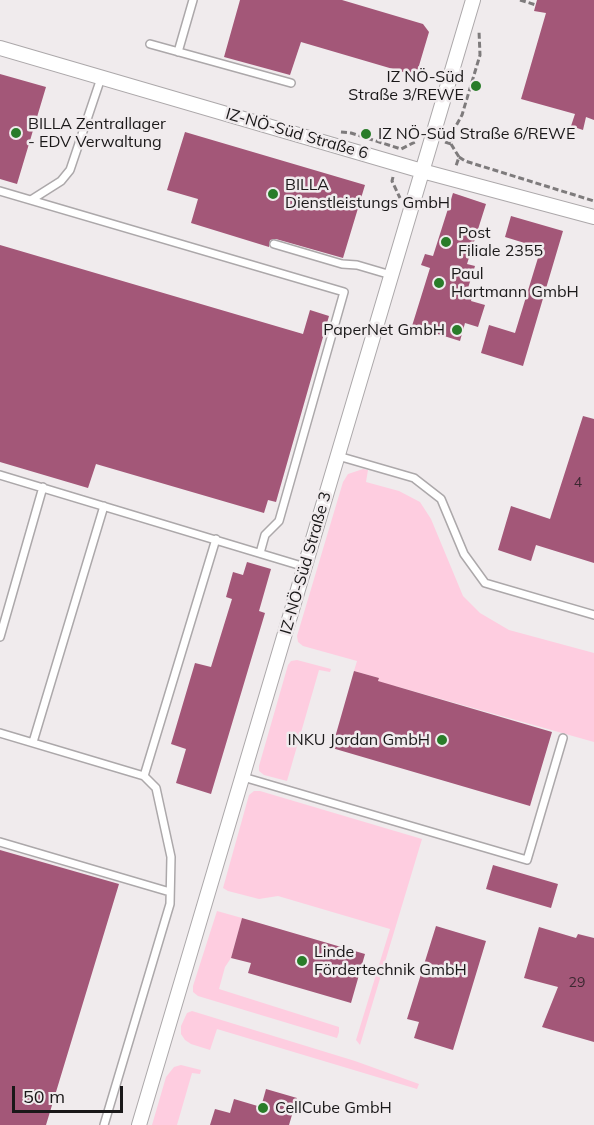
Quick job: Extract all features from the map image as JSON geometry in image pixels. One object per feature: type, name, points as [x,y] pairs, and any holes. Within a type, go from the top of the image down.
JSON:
[{"type":"street","name":"IZ-NÖ-Süd Straße 3","points":[[138,1125],[473,0]]},
{"type":"street","name":"IZ-NÖ-Süd Straße 6","points":[[0,48],[422,171],[594,217]]},
{"type":"lane","points":[[178,52],[193,0]]},
{"type":"lane","points":[[150,45],[291,83]]},
{"type":"lane","points":[[31,200],[61,181],[70,170],[101,78]]},
{"type":"lane","points":[[0,191],[344,292],[279,521],[265,536],[260,553]]},
{"type":"lane","points":[[274,244],[342,264],[357,265],[391,275]]},
{"type":"lane","points":[[338,456],[414,478],[441,499],[464,555],[486,583],[594,615]]},
{"type":"lane","points":[[0,475],[305,567]]},
{"type":"lane","points":[[0,637],[43,487]]},
{"type":"lane","points":[[33,742],[104,506]]},
{"type":"lane","points":[[144,776],[216,539]]},
{"type":"lane","points":[[0,733],[144,776],[156,788],[171,857],[170,904],[104,1125]]},
{"type":"lane","points":[[243,777],[527,860],[563,738]]},
{"type":"lane","points":[[0,842],[170,892]]},
{"type":"path","points":[[520,0],[536,4]]},
{"type":"path","points":[[401,149],[423,136],[451,144],[451,135],[462,115],[480,55],[479,32],[482,21]]},
{"type":"path","points":[[459,157],[465,161],[594,201]]},
{"type":"shaded area","points":[[363,469],[368,470],[366,482],[399,491],[420,502],[431,519],[463,596],[480,613],[509,630],[594,653],[594,742],[395,686],[365,728],[379,678],[354,671],[357,661],[303,646],[298,642],[297,636],[343,482],[348,474]]},
{"type":"shaded area","points":[[297,660],[331,669],[330,672],[319,670],[287,781],[264,775],[259,771],[259,766],[288,665],[291,661]]},
{"type":"shaded area","points":[[254,791],[422,839],[360,1045],[356,1040],[390,929],[278,896],[259,899],[223,888],[249,795]]},
{"type":"shaded area","points":[[217,911],[242,918],[231,958],[225,967],[219,989],[339,1027],[337,1038],[198,996],[193,992]]},
{"type":"shaded area","points":[[192,1011],[355,1061],[419,1084],[417,1089],[217,1029],[210,1050],[191,1044],[181,1034],[181,1026],[187,1013]]},
{"type":"shaded area","points":[[181,1065],[201,1070],[200,1074],[192,1073],[177,1125],[152,1125],[166,1077],[174,1067]]},
{"type":"building","points":[[240,0],[342,0],[423,24],[429,32],[418,69],[410,74],[301,42],[290,75],[224,57]]},
{"type":"building","points":[[537,0],[594,0],[594,120],[586,117],[583,130],[571,126],[575,114],[521,99],[546,13],[534,11]]},
{"type":"building","name":"BILLA Zentrallager - EDV Verwaltung","points":[[0,74],[46,87],[17,184],[0,179]]},
{"type":"building","name":"BILLA Dienstleistungs GmbH","points":[[185,132],[365,185],[343,258],[276,239],[270,240],[269,247],[191,223],[198,199],[167,190]]},
{"type":"building","points":[[453,193],[486,204],[467,264],[475,266],[468,288],[474,290],[471,301],[485,305],[478,327],[465,323],[460,341],[412,326],[430,268],[421,265],[425,254],[433,256]]},
{"type":"building","points":[[511,216],[563,231],[523,366],[481,353],[489,325],[515,333],[541,248],[505,237]]},
{"type":"building","points":[[0,245],[303,334],[310,310],[329,316],[276,502],[268,500],[264,513],[96,464],[88,488],[0,462]]},
{"type":"building","points":[[583,416],[594,419],[594,563],[536,545],[531,561],[498,550],[511,506],[550,519]]},
{"type":"building","points":[[247,562],[271,569],[259,611],[265,613],[211,794],[176,783],[186,749],[171,744],[195,663],[211,667],[232,599],[226,597],[233,572],[243,575]]},
{"type":"building","name":"INKU Jordan GmbH","points":[[354,671],[379,678],[378,681],[552,732],[530,806],[332,748]]},
{"type":"building","points":[[0,850],[119,884],[46,1125],[0,1125]]},
{"type":"building","points":[[493,865],[558,884],[551,908],[486,889]]},
{"type":"building","name":"Linde Fördertechnik GmbH","points":[[242,918],[365,954],[351,1003],[248,973],[251,963],[231,958]]},
{"type":"building","points":[[436,926],[486,941],[453,1050],[414,1038],[419,1022],[407,1019]]},
{"type":"building","points":[[539,927],[576,938],[578,934],[594,938],[594,1042],[542,1027],[558,987],[524,978]]},
{"type":"building","name":"CellCube GmbH","points":[[266,1089],[297,1098],[289,1125],[210,1125],[215,1109],[230,1113],[234,1099],[261,1107]]},
{"type":"place","name":"IZ NÖ-Süd Straße 3/REWE","points":[[476,86]]},
{"type":"place","name":"BILLA Zentrallager - EDV Verwaltung","points":[[16,133]]},
{"type":"place","name":"IZ NÖ-Süd Straße 6/REWE","points":[[366,134]]},
{"type":"place","name":"BILLA Dienstleistungs GmbH","points":[[273,194]]},
{"type":"place","name":"Post Filiale 2355","points":[[446,242]]},
{"type":"place","name":"Paul Hartmann GmbH","points":[[439,283]]},
{"type":"place","name":"PaperNet GmbH","points":[[457,330]]},
{"type":"place","name":"INKU Jordan GmbH","points":[[442,740]]},
{"type":"place","name":"Linde Fördertechnik GmbH","points":[[302,961]]},
{"type":"place","name":"CellCube GmbH","points":[[263,1108]]}]
